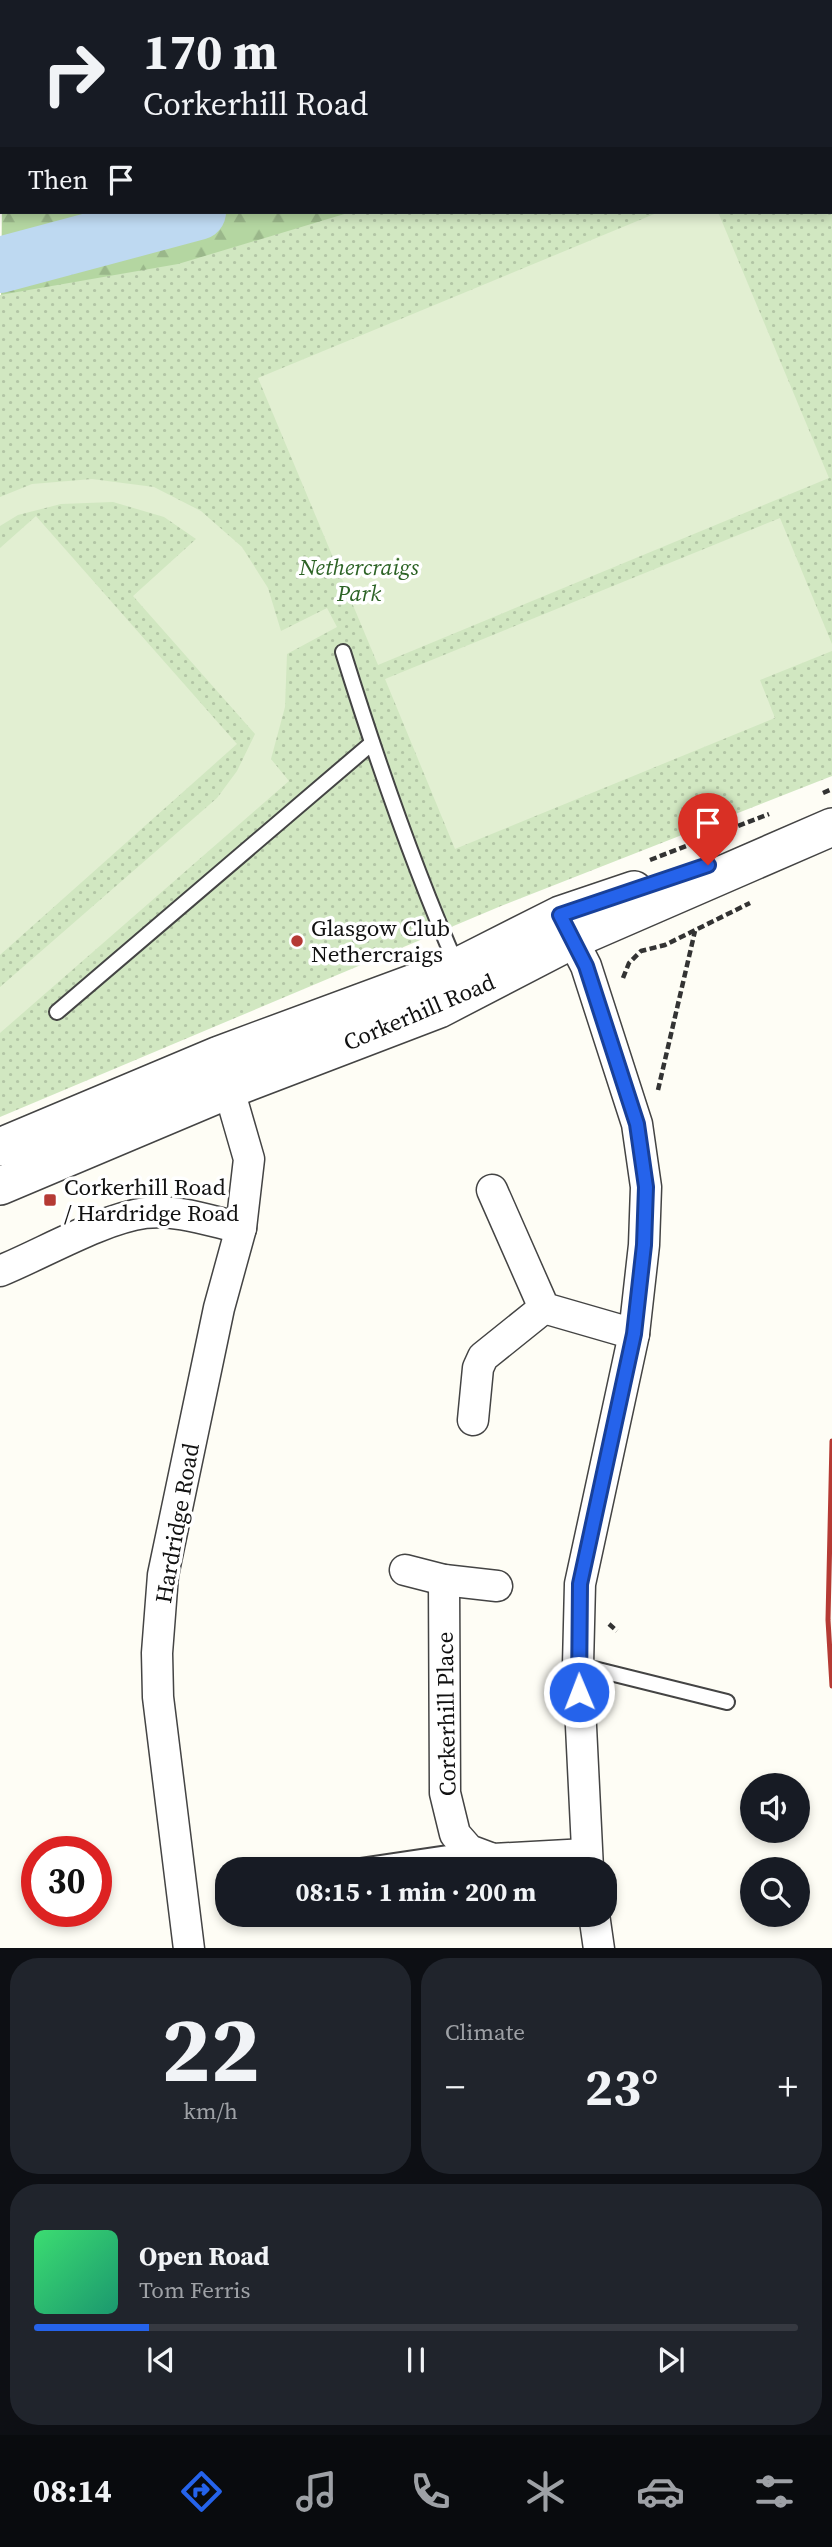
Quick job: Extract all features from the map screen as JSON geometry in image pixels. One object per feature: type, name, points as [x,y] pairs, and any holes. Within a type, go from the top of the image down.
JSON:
[{"type":"street","name":"Corkerhill Road","points":[[0,1186],[224,1072],[457,967],[566,928],[832,825]]},
{"type":"street","name":"Corkerhill Road","points":[[0,1147],[224,1072],[439,1009],[566,928]]},
{"type":"street","points":[[566,928],[586,966],[637,1124],[646,1187],[644,1245],[634,1334],[580,1584],[578,1665],[587,1857]]},
{"type":"street","name":"Hardridge Road","points":[[189,1948],[158,1697],[158,1640],[163,1576],[219,1308],[241,1228],[249,1159],[224,1072]]},
{"type":"street","points":[[492,1191],[544,1308],[634,1334]]},
{"type":"street","points":[[0,1271],[102,1226],[145,1213],[178,1214],[241,1228]]},
{"type":"street","points":[[473,1420],[478,1368],[483,1357],[544,1308]]},
{"type":"street","points":[[405,1570],[444,1580],[497,1586]]},
{"type":"street","name":"Corkerhill Place","points":[[444,1580],[445,1793],[455,1834],[469,1850]]},
{"type":"street","points":[[469,1850],[487,1857]]},
{"type":"street","points":[[596,1927],[599,1948]]},
{"type":"lane","points":[[343,652],[372,743],[457,967]]},
{"type":"lane","points":[[57,1012],[372,743]]},
{"type":"lane","points":[[578,1665],[727,1702]]},
{"type":"lane","points":[[422,1857],[469,1850]]},
{"type":"path","points":[[656,1098],[695,930]]},
{"type":"green space","points":[[2,214],[526,214],[0,395]]},
{"type":"green space","name":"Nethercraigs Park","points":[[344,214],[832,214],[832,776],[501,906],[0,1117],[0,295],[178,264]]},
{"type":"green space","points":[[654,214],[719,214],[829,478],[378,665],[258,378]]},
{"type":"green space","points":[[92,479],[154,487],[201,511],[242,547],[268,588],[281,631],[327,608],[337,627],[287,654],[285,707],[271,759],[289,781],[0,1033],[0,987],[217,798],[237,771],[255,734],[133,596],[196,539],[164,517],[113,502],[61,504],[18,515],[0,526],[0,497],[32,484]]},
{"type":"green space","points":[[36,516],[237,744],[0,955],[0,548]]},
{"type":"green space","points":[[780,518],[832,644],[832,651],[760,680],[775,718],[455,849],[385,679]]},
{"type":"waterway","points":[[0,265],[191,214]]},
{"type":"railway","points":[[832,1441],[828,1620],[832,1686]]},
{"type":"place","name":"Glasgow Club Nethercraigs","points":[[297,941]]},
{"type":"place","name":"Corkerhill Road / Hardridge Road","points":[[50,1200]]},
{"type":"route","points":[[579,1692],[580,1584],[634,1334],[644,1245],[646,1187],[637,1124],[586,966],[560,915],[708,865]]}]
